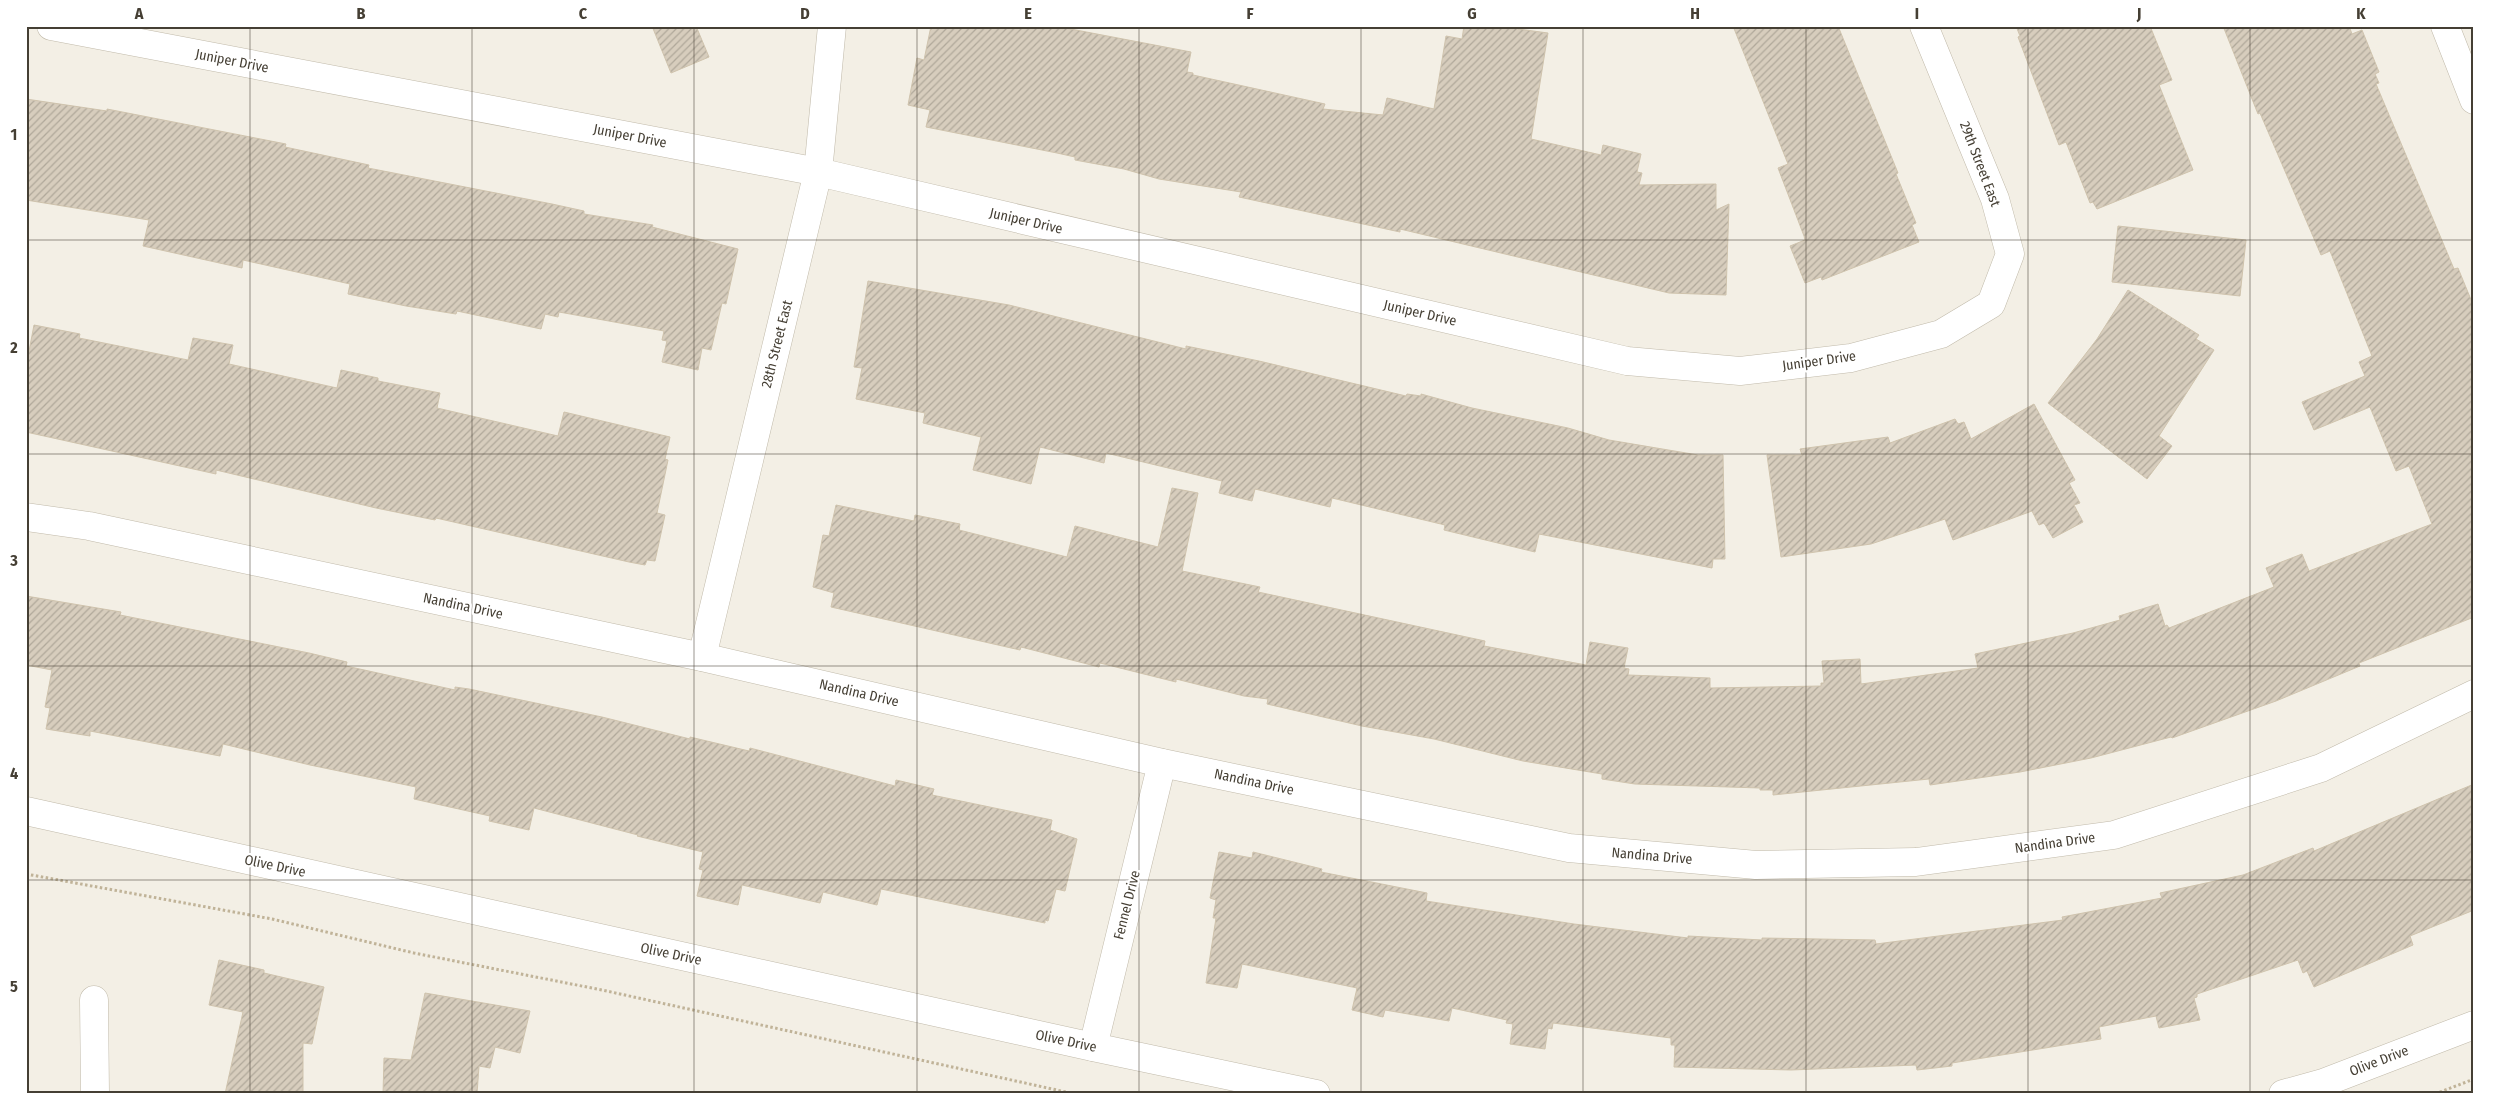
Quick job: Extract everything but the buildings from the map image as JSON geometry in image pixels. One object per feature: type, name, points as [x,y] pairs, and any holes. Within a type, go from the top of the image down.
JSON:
[{"type":"street","name":"Juniper Drive","points":[[51,26],[818,172],[1627,362],[1740,371],[1851,358],[1941,334],[1991,304]]},
{"type":"street","name":"28th Street East","points":[[702,657],[818,172],[832,26]]},
{"type":"street","name":"29th Street East","points":[[1924,26],[1995,199],[2010,254],[1991,304]]},
{"type":"street","points":[[2445,26],[2474,100]]},
{"type":"street","name":"Nandina Drive","points":[[26,517],[89,526],[702,657],[1162,763],[1570,848],[1756,865],[1916,862],[2114,835],[2322,768],[2474,694]]},
{"type":"street","name":"Fennel Drive","points":[[1093,1047],[1162,763]]},
{"type":"street","name":"Olive Drive","points":[[26,811],[1093,1047],[1316,1094]]},
{"type":"street","points":[[94,1000],[95,1094]]},
{"type":"street","name":"Olive Drive","points":[[2283,1094],[2323,1082],[2474,1025]]},
{"type":"path","points":[[26,874],[272,919],[414,953],[602,990],[1075,1094]]},
{"type":"path","points":[[2435,1094],[2474,1079]]}]
